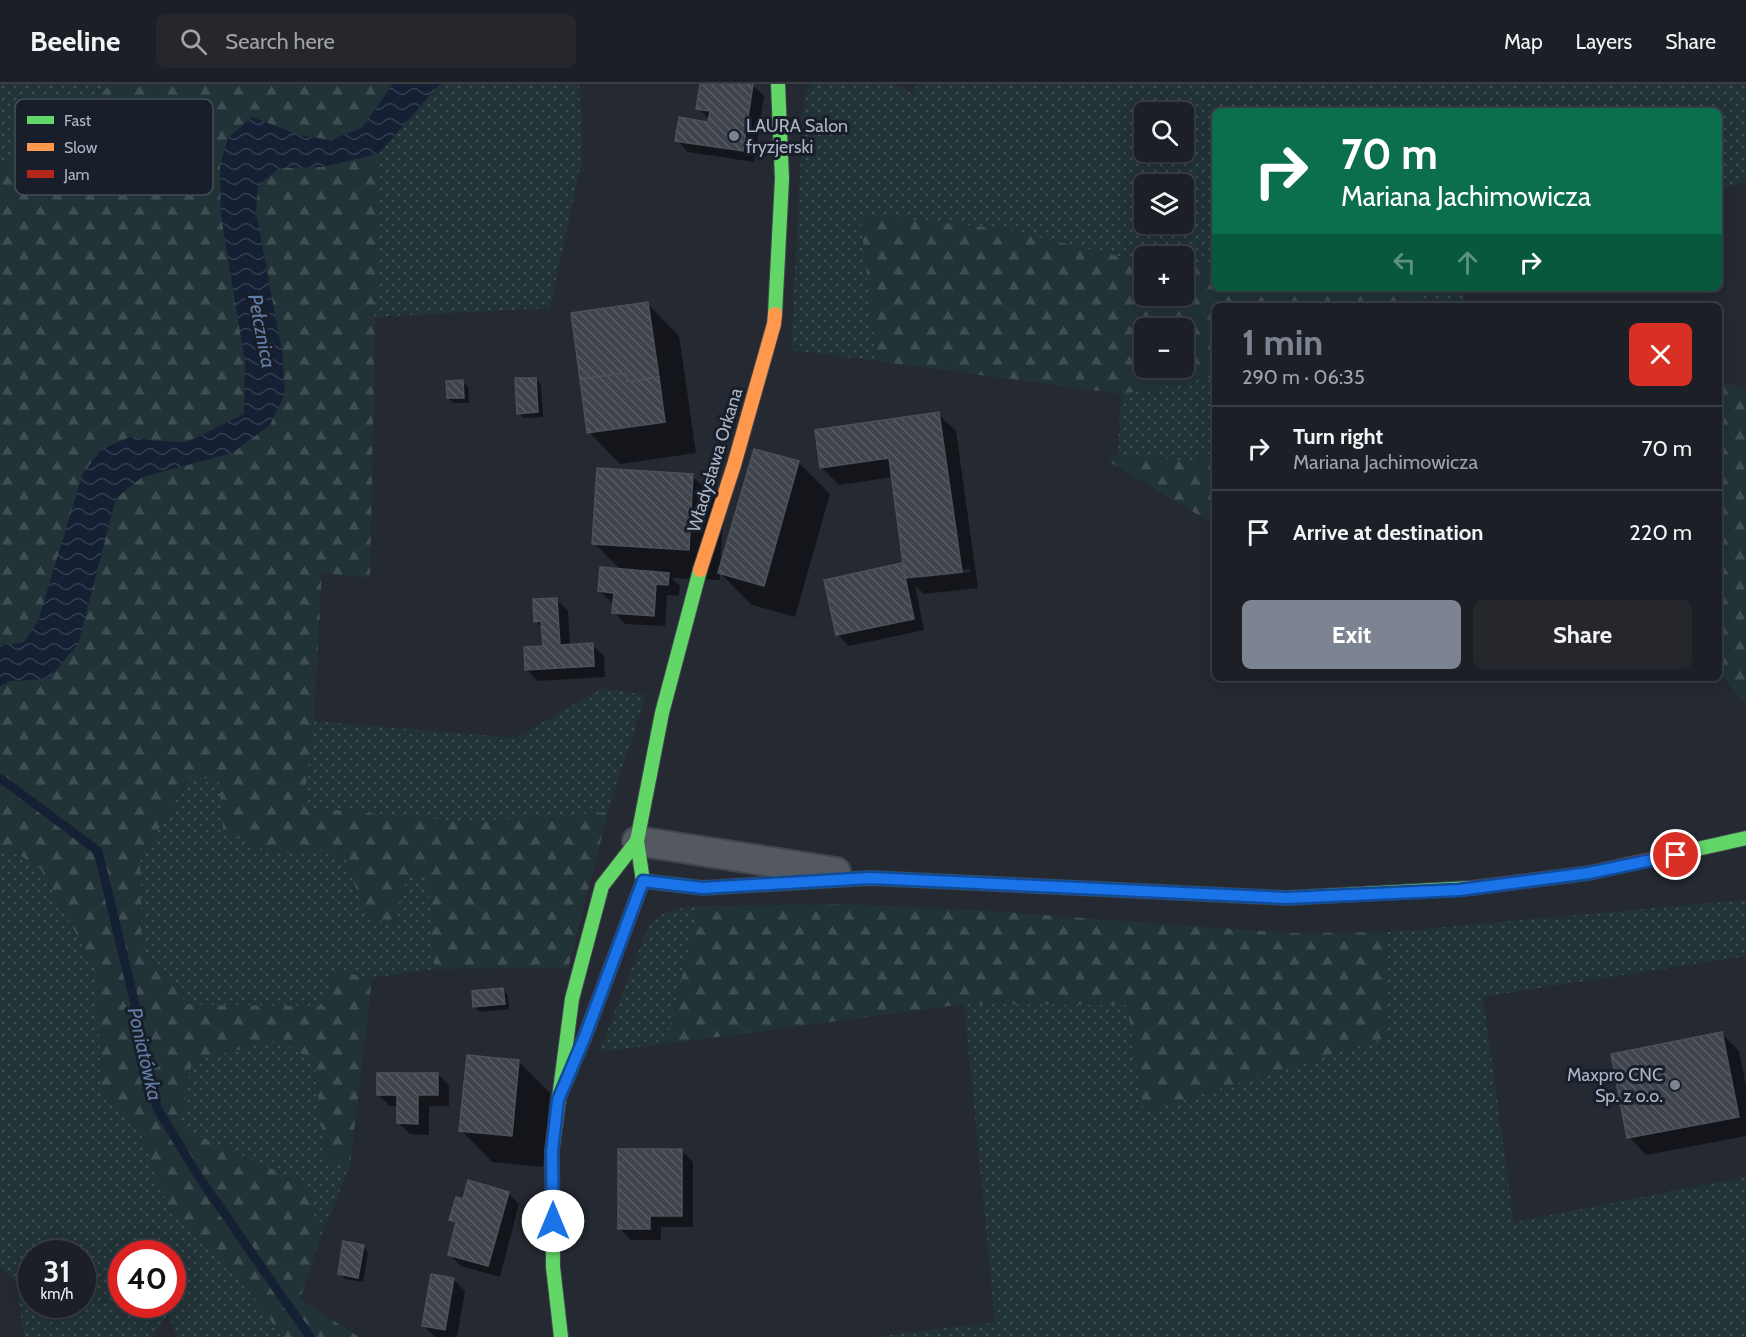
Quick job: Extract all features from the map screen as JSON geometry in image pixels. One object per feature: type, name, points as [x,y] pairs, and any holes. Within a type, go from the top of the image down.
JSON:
[{"type":"street","name":"Władysława Orkana","points":[[558,1100],[589,1026],[643,881],[637,841],[660,723],[702,563],[734,465],[774,324],[782,179],[778,84]]},
{"type":"street","points":[[643,881],[703,888],[870,878],[1287,898],[1459,890],[1537,880],[1601,871],[1746,838]]},
{"type":"street","name":"Władysława Orkana","points":[[561,1337],[553,1267],[552,1151],[572,999],[602,886],[637,841]]},
{"type":"street","points":[[637,841],[870,878]]},
{"type":"green space","points":[[0,84],[109,84],[95,99],[15,99],[15,153],[0,163]]},
{"type":"green space","points":[[109,84],[393,84],[362,128],[329,140],[299,135],[252,117],[220,166],[221,215],[245,362],[244,414],[187,442],[155,441],[130,437],[83,473],[38,621],[24,642],[0,646],[0,163],[15,153],[15,195],[213,195],[213,99],[95,99]]},
{"type":"green space","points":[[440,84],[579,84],[583,154],[550,308],[375,317],[378,154]]},
{"type":"green space","points":[[811,84],[895,84],[912,93],[917,84],[1746,84],[1746,181],[1722,189],[1722,108],[1212,108],[1212,261],[1194,267],[1194,246],[1134,246],[1134,260],[1003,229],[860,214],[877,361],[791,350],[804,97]]},
{"type":"green space","points":[[378,154],[370,578],[322,573],[314,721],[303,807],[465,822],[608,812],[568,968],[434,969],[428,875],[407,877],[394,925],[365,916],[347,860],[320,849],[273,854],[223,831],[219,780],[189,776],[140,861],[142,947],[188,1005],[324,1006],[334,971],[372,978],[350,1166],[326,1163],[314,1061],[279,1040],[192,1061],[180,1127],[307,1185],[320,1239],[300,1299],[359,1337],[282,1337],[234,1269],[169,1207],[137,1124],[101,1087],[97,972],[39,866],[0,845],[0,686],[10,681],[48,679],[78,644],[116,498],[142,477],[232,453],[270,425],[285,394],[282,352],[256,212],[258,186],[279,168],[322,167]]},
{"type":"green space","points":[[860,214],[1003,229],[1134,260],[1134,306],[1194,306],[1194,267],[1212,261],[1212,291],[1427,291],[1402,303],[1212,303],[1212,378],[1121,394],[877,361]]},
{"type":"green space","points":[[1427,291],[1461,291],[1466,303],[1402,303]]},
{"type":"green space","points":[[1212,378],[1212,453],[1189,461],[1118,454],[1121,394]]},
{"type":"green space","points":[[1722,381],[1746,390],[1746,705],[1722,675]]},
{"type":"green space","points":[[1212,453],[1212,523],[1108,461],[1118,454],[1189,461]]},
{"type":"green space","points":[[602,688],[646,695],[608,812],[465,822],[303,807],[314,721],[516,738]]},
{"type":"green space","points":[[190,776],[218,780],[273,854],[320,849],[347,860],[407,877],[428,875],[434,969],[372,978],[335,971],[324,1006],[188,1005],[142,947],[140,861]]},
{"type":"green space","points":[[0,845],[39,866],[97,972],[101,1087],[137,1124],[169,1207],[234,1269],[282,1337],[177,1337],[169,1318],[186,1318],[186,1240],[108,1240],[108,1318],[166,1318],[151,1337],[24,1337],[21,1318],[96,1318],[96,1240],[18,1240],[18,1296],[16,1283],[0,1266]]},
{"type":"green space","points":[[1746,900],[1746,956],[1483,997],[1514,1222],[1746,1177],[1746,1337],[873,1337],[995,1322],[964,1004],[1127,1005],[1144,1112],[1385,1038],[1388,932]]},
{"type":"green space","points":[[844,904],[990,911],[1289,933],[1388,932],[1385,1038],[1144,1112],[1127,1005],[964,1004],[666,1044],[699,906]]},
{"type":"green space","points":[[699,906],[666,1044],[599,1052],[648,927],[664,913]]},
{"type":"green space","points":[[279,1039],[314,1061],[326,1162],[350,1166],[320,1239],[306,1185],[180,1127],[192,1061]]},
{"type":"water","name":"Pełcznica","points":[[393,84],[440,84],[378,154],[322,167],[279,168],[258,186],[256,212],[282,352],[285,394],[270,425],[232,453],[142,477],[116,498],[78,644],[48,679],[10,681],[0,686],[0,646],[24,642],[38,621],[83,473],[102,449],[130,437],[155,441],[187,442],[244,414],[245,362],[221,215],[220,166],[228,138],[252,117],[299,135],[329,140],[362,128]]},
{"type":"building","points":[[700,84],[753,84],[743,151],[675,141],[679,117],[708,122],[710,111],[696,109]]},
{"type":"building","points":[[648,302],[659,377],[627,382],[626,373],[580,379],[571,313]]},
{"type":"building","points":[[626,373],[627,382],[659,377],[665,422],[587,433],[580,379]]},
{"type":"building","points":[[515,378],[536,378],[538,412],[517,414]]},
{"type":"building","points":[[463,380],[464,398],[447,398],[446,381]]},
{"type":"building","points":[[939,412],[962,572],[905,578],[889,458],[820,468],[815,430]]},
{"type":"building","points":[[754,449],[799,461],[764,586],[718,573]]},
{"type":"building","points":[[597,468],[693,474],[689,550],[592,544]]},
{"type":"building","points":[[902,563],[914,619],[836,635],[824,580]]},
{"type":"building","points":[[600,567],[669,573],[668,585],[656,584],[654,616],[612,613],[614,593],[598,591]]},
{"type":"building","points":[[557,598],[560,645],[593,643],[594,666],[525,670],[524,647],[543,646],[541,621],[534,622],[533,599]]},
{"type":"building","points":[[503,988],[505,1004],[473,1007],[472,991]]},
{"type":"building","name":"Maxpro CNC Sp. z o.o.","points":[[1722,1032],[1739,1117],[1627,1138],[1611,1054]]},
{"type":"building","points":[[467,1055],[519,1060],[512,1136],[459,1131]]},
{"type":"building","points":[[377,1073],[438,1073],[438,1095],[418,1095],[418,1124],[397,1123],[397,1095],[377,1095]]},
{"type":"building","points":[[618,1149],[682,1149],[682,1216],[650,1216],[650,1229],[618,1229]]},
{"type":"building","points":[[468,1180],[509,1192],[488,1266],[448,1255],[456,1222],[449,1220],[456,1197],[463,1199]]},
{"type":"building","points":[[343,1241],[364,1245],[358,1278],[338,1274]]},
{"type":"building","points":[[431,1274],[454,1278],[445,1330],[422,1326]]},
{"type":"waterway","name":"Poniatówka","points":[[0,778],[98,851],[157,1108],[199,1177],[310,1337]]},
{"type":"traffic: fast","points":[[775,314],[782,179],[778,84]]},
{"type":"traffic: fast","points":[[558,1100],[585,1036],[643,881],[637,841],[662,713],[700,570]]},
{"type":"traffic: fast","points":[[1666,856],[1746,838]]},
{"type":"traffic: fast","points":[[561,1337],[553,1267],[552,1151],[572,999],[602,886],[637,841]]},
{"type":"traffic: fast","points":[[643,881],[703,888],[870,878],[1287,898],[1471,888]]},
{"type":"traffic: slow","points":[[700,570],[734,465],[775,314]]},
{"type":"traffic: jam","points":[[1471,888],[1589,873],[1666,856]]},
{"type":"place","name":"LAURA Salon fryzjerski","points":[[734,136]]},
{"type":"place","name":"Maxpro CNC Sp. z o.o.","points":[[1675,1085]]},
{"type":"route","points":[[553,1221],[552,1151],[558,1100],[585,1036],[643,881],[703,888],[870,878],[1287,898],[1459,890],[1589,873],[1676,855]]}]
